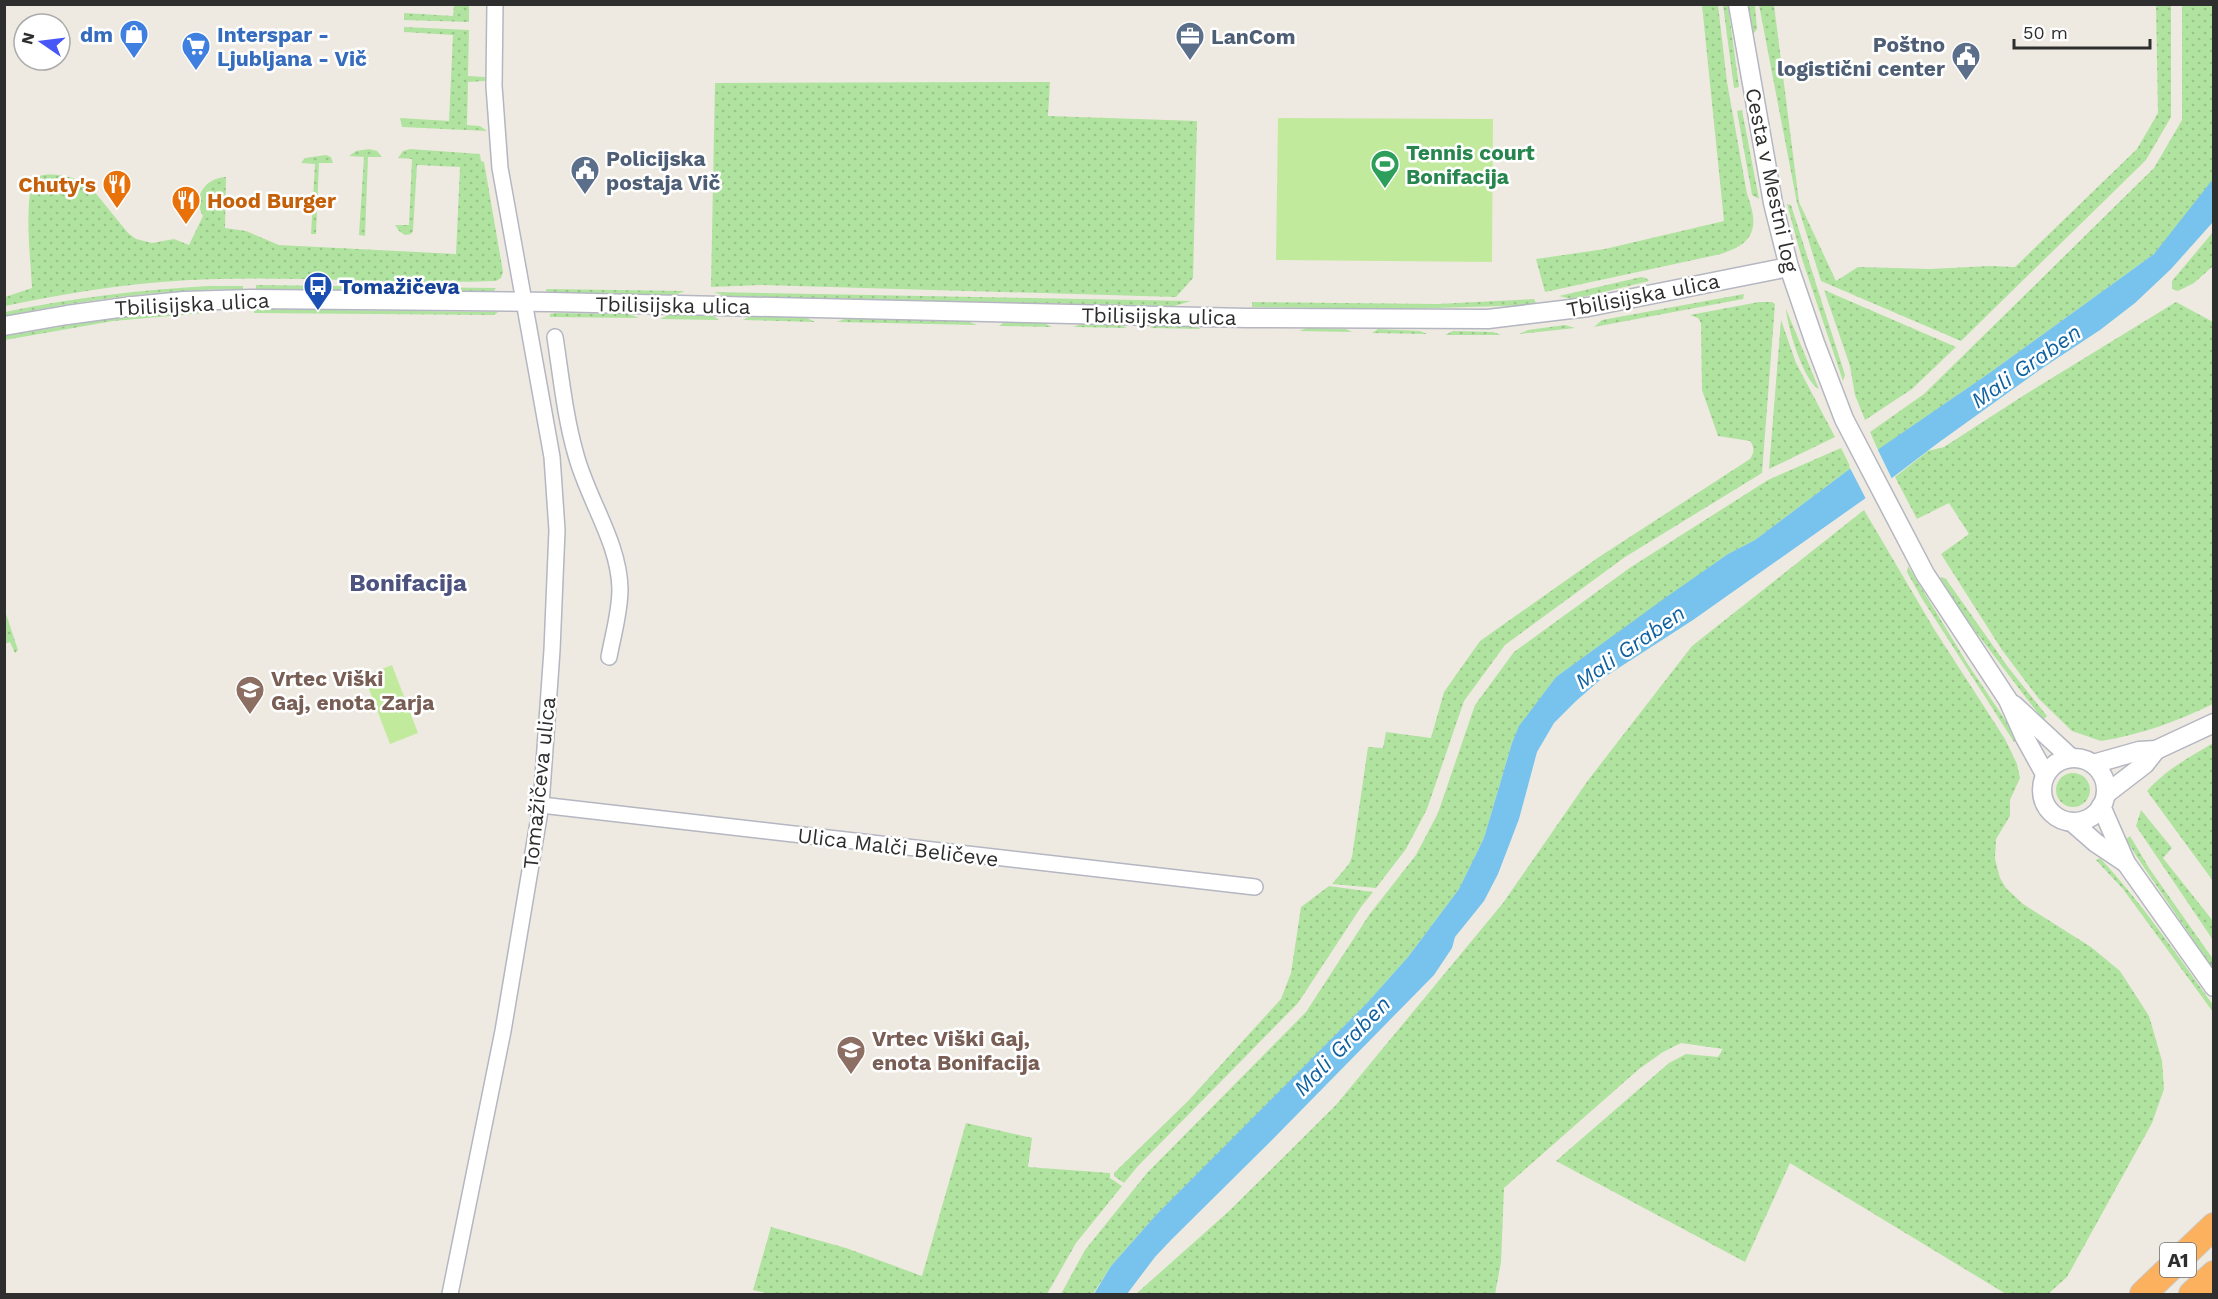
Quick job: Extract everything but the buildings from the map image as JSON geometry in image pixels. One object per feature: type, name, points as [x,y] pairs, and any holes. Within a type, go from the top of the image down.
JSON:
[{"type":"highway","name":"A1","points":[[2143,1294],[2214,1226]]},
{"type":"highway","name":"A1","points":[[2192,1294],[2214,1274]]},
{"type":"street","points":[[495,4],[494,86],[500,168],[524,302]]},
{"type":"street","name":"Cesta v Mestni log","points":[[1738,4],[1773,203],[1790,267],[1815,343],[1844,419],[1898,526],[1930,583],[2008,700]]},
{"type":"street","name":"Tbilisijska ulica","points":[[4,326],[100,310],[211,300],[524,302],[1247,318],[1488,319],[1588,308],[1790,267]]},
{"type":"street","name":"Tomažičeva ulica","points":[[450,1294],[503,1032],[541,805],[552,650],[557,530],[552,457],[524,302]]},
{"type":"street","points":[[555,338],[575,453],[618,568],[619,600],[609,657]]},
{"type":"street","points":[[552,457],[575,453]]},
{"type":"street","points":[[2008,700],[2070,757]]},
{"type":"street","points":[[2008,700],[2045,774]]},
{"type":"street","points":[[2093,764],[2139,751],[2156,750],[2214,723]]},
{"type":"street","points":[[2156,750],[2145,764],[2104,800],[2086,820],[2072,822],[2058,818],[2044,802],[2042,788],[2045,774],[2058,761],[2070,757],[2086,759],[2093,764],[2102,774],[2104,800],[2126,863],[2214,987]]},
{"type":"street","name":"Ulica Malči Beličeve","points":[[541,805],[1256,887]]},
{"type":"street","points":[[2072,822],[2096,843],[2126,863]]},
{"type":"green space","points":[[454,5],[469,5],[469,22],[404,20],[404,13],[453,16]]},
{"type":"green space","points":[[1702,5],[1718,5],[1727,82],[1747,194],[1753,215],[1752,232],[1742,244],[1721,254],[1545,292],[1536,259],[1605,249],[1724,221]]},
{"type":"green space","points":[[1723,5],[1728,5],[1739,87],[1734,88]]},
{"type":"green space","points":[[1748,5],[1755,5],[1757,29],[1754,33],[1752,33]]},
{"type":"green space","points":[[1759,5],[1774,5],[1799,202],[1836,281],[1858,267],[1930,269],[2015,267],[2137,149],[2158,113],[2156,5],[2171,5],[2171,117],[2146,160],[1961,341],[1821,281],[1797,203]]},
{"type":"green space","points":[[2182,5],[2213,5],[2213,179],[2201,197],[2154,254],[1878,450],[1870,432],[1924,394],[2154,168],[2182,120]]},
{"type":"green space","points":[[404,27],[469,30],[468,76],[485,77],[485,81],[468,82],[467,125],[480,126],[487,131],[402,127],[400,118],[449,121],[453,35],[404,32]]},
{"type":"green space","points":[[1050,82],[1048,116],[1197,121],[1193,278],[1176,297],[761,285],[711,287],[715,83]]},
{"type":"green space","points":[[1742,110],[1759,199],[1752,195],[1737,111]]},
{"type":"green space","name":"Tennis court Bonifacija","points":[[1278,118],[1493,119],[1492,262],[1276,260]]},
{"type":"green space","points":[[369,149],[377,151],[382,157],[368,157],[365,236],[359,235],[364,157],[349,156],[356,151]]},
{"type":"green space","points":[[410,149],[480,154],[481,161],[484,162],[503,272],[501,278],[496,281],[454,282],[204,280],[103,288],[5,306],[5,297],[32,288],[29,234],[30,194],[32,180],[44,175],[68,177],[89,185],[128,233],[136,239],[152,243],[174,239],[189,245],[203,216],[199,202],[202,190],[212,181],[226,177],[225,228],[246,231],[279,245],[456,254],[460,167],[417,165],[413,231],[405,235],[395,225],[409,225],[412,159],[398,158],[403,151]]},
{"type":"green space","points":[[326,155],[331,157],[333,163],[319,163],[316,234],[311,234],[315,164],[301,163],[305,158]]},
{"type":"green space","points":[[1787,204],[1791,205],[1845,375],[1843,381],[1802,259]]},
{"type":"green space","points":[[2213,232],[2213,266],[2194,283],[2178,291],[2172,289],[2172,281]]},
{"type":"green space","points":[[1641,277],[1649,281],[1579,298],[1559,296]]},
{"type":"green space","points":[[256,285],[496,288],[493,292],[256,290]]},
{"type":"green space","points":[[208,286],[243,286],[243,289],[123,296],[5,316],[5,312],[80,299],[131,292]]},
{"type":"green space","points":[[546,289],[685,291],[675,295],[553,293]]},
{"type":"green space","points":[[1824,290],[1956,347],[1912,389],[1865,420],[1855,395],[1850,366]]},
{"type":"green space","points":[[714,292],[1191,301],[1174,306],[727,297]]},
{"type":"green space","points":[[1744,294],[1743,299],[1594,327],[1602,320]]},
{"type":"green space","points":[[1534,299],[1537,305],[1403,309],[1252,307],[1252,302],[1437,304]]},
{"type":"green space","points":[[1759,302],[1775,304],[1762,473],[1625,557],[1505,645],[1464,701],[1427,809],[1406,849],[1376,888],[1332,884],[1352,857],[1368,747],[1383,748],[1386,732],[1431,738],[1444,692],[1480,641],[1599,557],[1750,459],[1753,446],[1750,441],[1718,436],[1702,390],[1701,323],[1698,318],[1690,315]]},
{"type":"green space","points":[[2176,302],[2213,322],[2213,704],[2158,727],[2101,741],[2072,731],[2039,699],[2002,650],[1941,554],[1969,534],[1949,503],[1917,519],[1895,477],[1928,451],[1944,447]]},
{"type":"green space","points":[[254,309],[498,312],[494,315],[254,313]]},
{"type":"green space","points":[[1786,309],[1819,389],[1813,385],[1802,366],[1789,328]]},
{"type":"green space","points":[[197,310],[204,313],[113,321],[5,340],[5,336],[112,318]]},
{"type":"green space","points":[[550,314],[629,314],[639,318],[550,317]]},
{"type":"green space","points":[[669,315],[712,315],[719,320],[660,319]]},
{"type":"green space","points":[[750,316],[807,318],[815,322],[743,320]]},
{"type":"green space","points":[[847,318],[967,321],[977,325],[837,322]]},
{"type":"green space","points":[[1781,320],[1796,363],[1835,437],[1769,469]]},
{"type":"green space","points":[[1006,321],[1042,322],[1052,327],[999,326]]},
{"type":"green space","points":[[1084,323],[1119,324],[1127,328],[1073,327]]},
{"type":"green space","points":[[1158,325],[1194,326],[1201,329],[1149,328]]},
{"type":"green space","points":[[1565,325],[1575,328],[1519,334],[1528,330]]},
{"type":"green space","points":[[1307,328],[1346,329],[1352,332],[1299,331]]},
{"type":"green space","points":[[1378,329],[1420,331],[1427,334],[1372,333]]},
{"type":"green space","points":[[1453,331],[1493,332],[1501,335],[1445,335]]},
{"type":"green space","points":[[1841,448],[1851,468],[1755,540],[1728,554],[1556,677],[1519,727],[1512,743],[1484,838],[1459,889],[1408,957],[1367,1003],[1156,1215],[1111,1266],[1093,1294],[1061,1294],[1085,1250],[1147,1173],[1306,1012],[1369,915],[1416,855],[1438,813],[1475,705],[1514,652],[1631,567],[1768,480]]},
{"type":"green space","points":[[1864,510],[1934,629],[2005,739],[2017,764],[2020,778],[2010,800],[2010,816],[1996,839],[1995,859],[2000,878],[2006,888],[2023,904],[2091,947],[2120,971],[2149,1016],[2162,1061],[2164,1089],[2152,1123],[2067,1277],[2048,1294],[2006,1294],[1790,1163],[1745,1262],[1556,1161],[1669,1063],[1686,1054],[1718,1057],[1723,1049],[1681,1043],[1663,1052],[1639,1069],[1504,1188],[1501,1262],[1495,1294],[1136,1294],[1228,1212],[1336,1105],[1503,903],[1589,779],[1692,646]]},
{"type":"green space","points":[[1908,566],[1967,663],[2018,739],[2014,742],[1921,597],[1907,572]]},
{"type":"green space","points":[[1940,578],[1946,579],[2008,667],[2047,716],[2043,720],[1963,615]]},
{"type":"green space","points":[[4,608],[18,650],[15,653],[10,642],[5,644]]},
{"type":"green space","points":[[392,665],[418,733],[390,744],[364,676]]},
{"type":"green space","points":[[2213,743],[2213,881],[2147,791],[2170,770]]},
{"type":"green space","points":[[2073,773],[2085,778],[2090,790],[2085,802],[2073,807],[2061,802],[2056,790],[2061,778]]},
{"type":"green space","points":[[2141,810],[2172,848],[2163,858],[2213,921],[2213,940],[2136,826]]},
{"type":"green space","points":[[2130,836],[2149,868],[2213,959],[2213,969],[2137,857],[2126,839]]},
{"type":"green space","points":[[2100,858],[2159,930],[2213,1005],[2213,1012],[2123,889],[2096,860]]},
{"type":"green space","points":[[1329,886],[1373,892],[1298,1003],[1124,1183],[1114,1176],[1114,1173],[1188,1101],[1281,999],[1291,973],[1301,907]]},
{"type":"green space","points":[[966,1123],[1032,1138],[1028,1167],[1110,1173],[1110,1178],[1122,1186],[1076,1243],[1047,1294],[771,1294],[753,1290],[771,1227],[846,1248],[922,1276]]},
{"type":"water","name":"Mali Graben","points":[[2213,179],[2213,222],[2171,269],[2135,303],[1693,620],[1600,680],[1576,701],[1554,723],[1537,752],[1519,819],[1498,874],[1484,901],[1455,937],[1452,948],[1434,975],[1171,1240],[1127,1294],[1094,1294],[1111,1266],[1156,1215],[1367,1003],[1408,957],[1459,889],[1484,838],[1519,726],[1556,677],[1728,554],[1755,540],[1851,468],[1988,374],[2154,254]]},
{"type":"pier","points":[[1877,448],[1893,481],[1867,501],[1849,466]]},
{"type":"place","name":"dm","points":[[134,60]]},
{"type":"place","name":"LanCom","points":[[1190,62]]},
{"type":"place","name":"Interspar - Ljubljana - Vič","points":[[196,72]]},
{"type":"place","name":"Poštno logistični center","points":[[1966,82]]},
{"type":"place","name":"Tennis court Bonifacija","points":[[1385,190]]},
{"type":"place","name":"Policijska postaja Vič","points":[[585,196]]},
{"type":"place","name":"Chuty's","points":[[117,210]]},
{"type":"place","name":"Hood Burger","points":[[186,226]]},
{"type":"place","name":"Tomažičeva","points":[[318,312]]},
{"type":"place","name":"Vrtec Viški Gaj, enota Zarja","points":[[250,716]]},
{"type":"place","name":"Vrtec Viški Gaj, enota Bonifacija","points":[[851,1076]]},
{"type":"district","name":"Bonifacija","points":[[408,583]]}]
